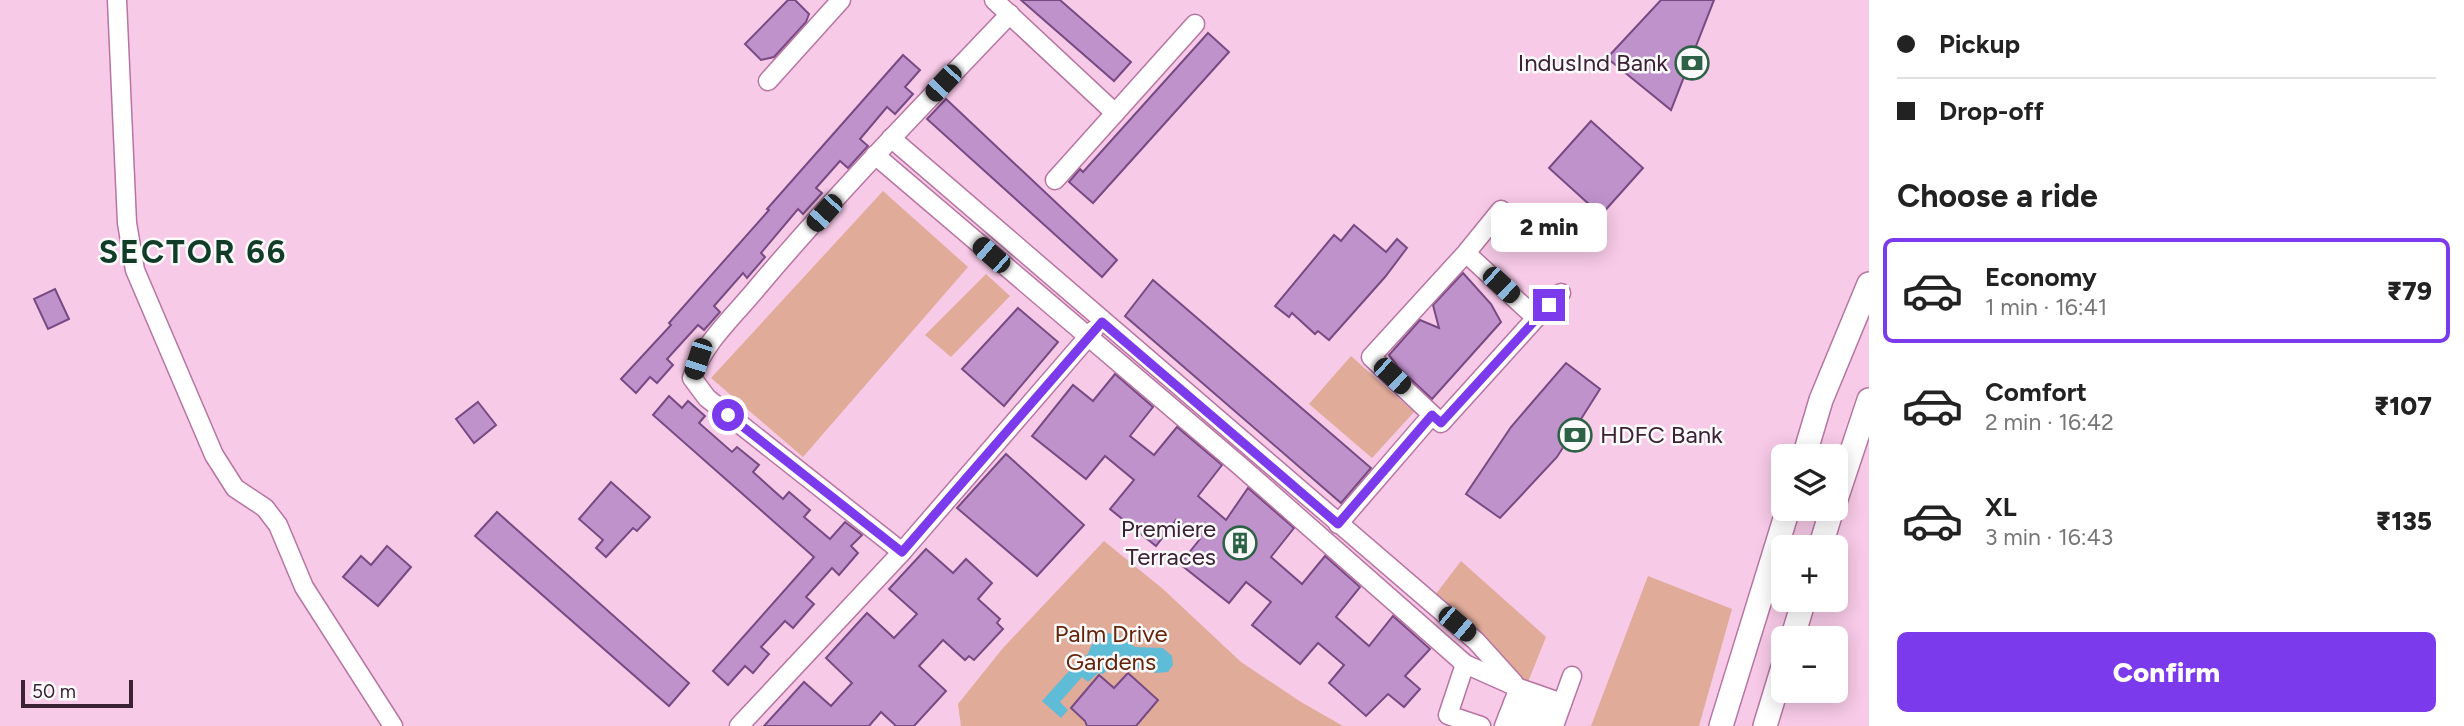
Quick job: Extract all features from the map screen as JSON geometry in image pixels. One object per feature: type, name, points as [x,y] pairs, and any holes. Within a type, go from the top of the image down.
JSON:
[{"type":"main road","points":[[1808,444],[1821,400],[1869,284]]},
{"type":"main road","points":[[1848,473],[1861,445],[1869,400]]},
{"type":"main road","points":[[1721,726],[1784,521]]},
{"type":"main road","points":[[1765,726],[1772,703]]},
{"type":"street","points":[[117,0],[127,223],[135,270],[214,455],[227,478],[235,488],[265,508],[278,525],[304,587],[393,726]]},
{"type":"street","points":[[768,80],[841,0]]},
{"type":"street","points":[[994,0],[1115,113]]},
{"type":"street","points":[[902,552],[707,398],[692,378],[698,359],[781,261],[875,155],[1010,14]]},
{"type":"street","points":[[1055,180],[1195,24]]},
{"type":"street","points":[[891,138],[1476,641],[1511,708]]},
{"type":"street","points":[[875,155],[1239,465],[1465,664],[1511,708],[1538,726]]},
{"type":"street","points":[[1501,210],[1466,253],[1371,357],[1441,423],[1561,293]]},
{"type":"street","points":[[1466,253],[1536,318]]},
{"type":"street","points":[[739,726],[902,552],[1102,322]]},
{"type":"street","points":[[1338,524],[1432,415]]},
{"type":"street","points":[[1465,664],[1448,715],[1481,726]]},
{"type":"street","points":[[1511,708],[1557,716],[1572,676]]},
{"type":"green space","points":[[883,191],[968,267],[803,457],[711,378]]},
{"type":"green space","points":[[986,274],[1010,296],[951,357],[925,335]]},
{"type":"green space","points":[[1351,356],[1414,412],[1372,458],[1309,404]]},
{"type":"green space","name":"Palm Drive Gardens","points":[[1104,541],[1163,589],[1241,662],[1343,726],[961,726],[958,704],[1003,648]]},
{"type":"green space","points":[[1461,561],[1546,637],[1526,687],[1429,603]]},
{"type":"green space","points":[[1648,576],[1732,609],[1699,726],[1591,726]]},
{"type":"water","points":[[1109,633],[1121,637],[1135,647],[1163,648],[1172,656],[1173,665],[1168,672],[1155,673],[1148,665],[1128,671],[1116,666],[1103,674],[1098,673],[1088,682],[1082,677],[1060,702],[1068,710],[1061,718],[1042,701],[1079,660],[1088,654],[1091,646]]},
{"type":"building","points":[[788,0],[795,0],[809,14],[806,22],[774,57],[761,60],[745,44]]},
{"type":"building","points":[[1021,0],[1060,0],[1131,62],[1114,81]]},
{"type":"building","points":[[1661,0],[1714,0],[1671,110],[1607,58]]},
{"type":"building","points":[[1208,33],[1229,52],[1093,203],[1069,182],[1080,169],[1083,172]]},
{"type":"building","points":[[903,55],[920,70],[905,87],[913,94],[895,114],[887,107],[860,139],[868,146],[848,168],[840,161],[816,188],[822,193],[803,214],[798,209],[761,253],[765,257],[747,278],[743,273],[714,306],[720,312],[704,330],[698,325],[667,359],[673,365],[657,383],[650,377],[636,393],[621,379],[671,325],[669,323]]},
{"type":"building","points":[[946,99],[1117,260],[1102,277],[927,119]]},
{"type":"building","points":[[1591,121],[1643,168],[1601,215],[1549,168]]},
{"type":"building","points":[[1354,225],[1386,252],[1397,239],[1407,248],[1329,340],[1318,331],[1315,334],[1292,313],[1289,317],[1275,306],[1334,235],[1341,241]]},
{"type":"building","points":[[1463,273],[1491,304],[1501,322],[1432,399],[1389,355],[1420,320],[1439,328],[1433,305]]},
{"type":"building","points":[[1153,280],[1371,468],[1341,503],[1125,316]]},
{"type":"building","points":[[55,289],[69,319],[48,329],[34,299]]},
{"type":"building","points":[[1018,308],[1058,342],[1004,406],[962,369]]},
{"type":"building","points":[[1566,363],[1600,389],[1557,457],[1500,518],[1466,494],[1511,427]]},
{"type":"building","name":"Premiere Terraces","points":[[1115,374],[1153,407],[1130,436],[1154,455],[1177,427],[1222,465],[1198,496],[1226,520],[1248,488],[1294,528],[1271,557],[1302,584],[1325,556],[1360,587],[1336,617],[1369,646],[1393,616],[1430,649],[1405,676],[1420,689],[1404,707],[1388,694],[1366,716],[1329,683],[1344,665],[1318,643],[1300,664],[1252,625],[1271,602],[1246,582],[1229,603],[1180,564],[1200,539],[1176,520],[1156,546],[1110,509],[1134,480],[1105,456],[1086,479],[1032,436],[1073,385],[1093,401]]},
{"type":"building","points":[[669,396],[682,408],[688,401],[705,416],[699,423],[732,452],[737,447],[759,465],[753,472],[783,499],[789,492],[810,510],[804,517],[830,539],[845,522],[862,535],[851,546],[858,553],[839,575],[832,568],[806,597],[814,604],[793,628],[785,621],[761,647],[769,654],[753,673],[745,666],[728,685],[713,671],[814,557],[653,415]]},
{"type":"building","points":[[478,402],[496,425],[474,443],[456,419]]},
{"type":"building","points":[[1006,454],[1084,525],[1037,576],[957,508]]},
{"type":"building","points":[[611,482],[650,517],[637,531],[633,528],[606,557],[596,548],[603,540],[579,519]]},
{"type":"building","points":[[497,512],[689,683],[669,706],[475,536]]},
{"type":"building","points":[[387,546],[411,567],[378,606],[343,577],[361,556],[371,565]]},
{"type":"building","points":[[926,549],[953,573],[966,559],[992,583],[978,599],[1000,619],[997,623],[1003,629],[974,660],[969,656],[965,660],[943,640],[919,666],[946,691],[914,726],[896,726],[881,712],[869,726],[764,726],[804,682],[831,706],[852,683],[826,658],[867,613],[894,638],[917,614],[889,589]]},
{"type":"building","points":[[1128,673],[1158,700],[1136,726],[1087,726],[1071,708],[1099,675],[1114,688]]},
{"type":"place","name":"IndusInd Bank","points":[[1692,63]]},
{"type":"place","name":"HDFC Bank","points":[[1575,435]]},
{"type":"place","name":"Premiere Terraces","points":[[1240,543]]},
{"type":"district","name":"SECTOR 66","points":[[193,252]]},
{"type":"route","points":[[728,415],[902,552],[1102,322],[1338,524],[1432,415],[1441,423],[1549,305]]}]
